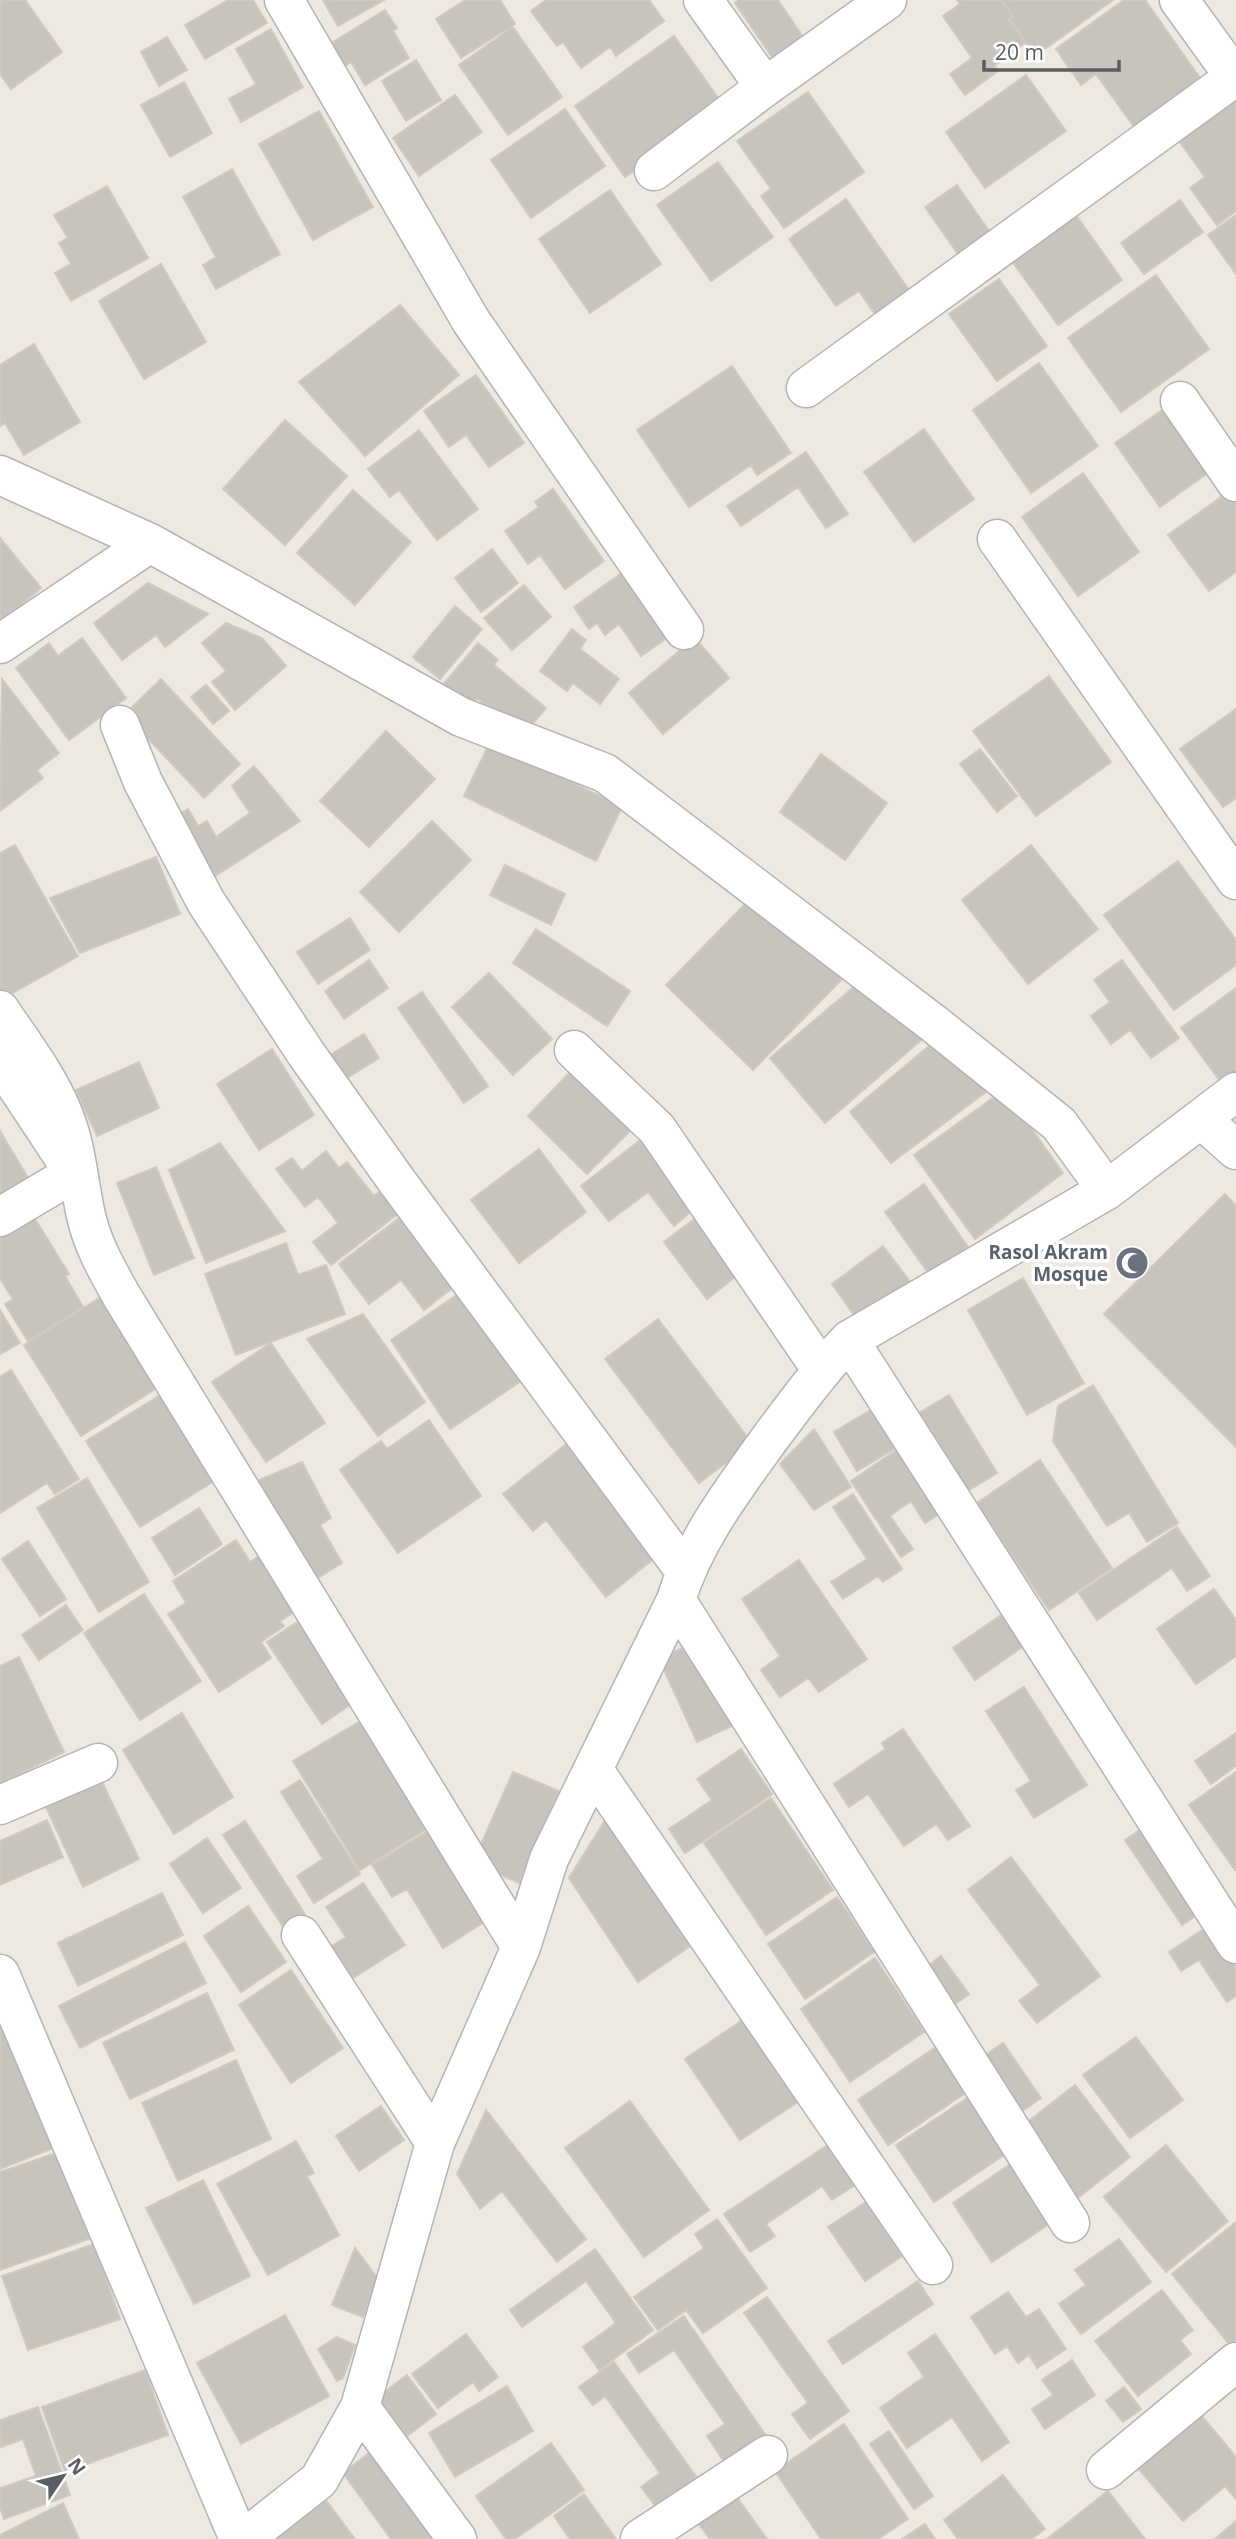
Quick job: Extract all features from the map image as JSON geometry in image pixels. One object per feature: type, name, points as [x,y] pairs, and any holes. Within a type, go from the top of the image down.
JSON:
[{"type":"street","points":[[284,0],[471,321],[684,631]]},
{"type":"street","points":[[704,0],[765,87]]},
{"type":"street","points":[[654,171],[887,0]]},
{"type":"street","points":[[806,388],[1235,78],[1179,0]]},
{"type":"street","points":[[1180,401],[1236,482]]},
{"type":"street","points":[[0,475],[150,543],[461,717],[605,773],[933,1023],[1059,1124],[1107,1190]]},
{"type":"street","points":[[996,539],[1236,880]]},
{"type":"street","points":[[0,644],[150,543]]},
{"type":"street","points":[[120,725],[143,782],[206,902],[307,1055],[681,1585],[1070,2223]]},
{"type":"street","points":[[0,1010],[41,1069],[62,1112],[75,1152],[85,1213],[96,1248],[121,1295],[521,1947]]},
{"type":"street","points":[[574,1050],[657,1129],[821,1370]]},
{"type":"street","points":[[0,1061],[75,1173],[0,1217]]},
{"type":"street","points":[[244,2539],[319,2480],[360,2407],[435,2143],[521,1947],[549,1859],[681,1585],[728,1495],[821,1370],[849,1340],[1107,1190],[1236,1092]]},
{"type":"street","points":[[1200,1119],[1236,1150]]},
{"type":"street","points":[[849,1340],[1236,1944]]},
{"type":"street","points":[[0,1805],[99,1763]]},
{"type":"street","points":[[593,1769],[933,2265]]},
{"type":"street","points":[[301,1935],[435,2143]]},
{"type":"street","points":[[0,1974],[239,2539]]},
{"type":"street","points":[[1106,2470],[1236,2362]]},
{"type":"street","points":[[360,2407],[457,2539]]},
{"type":"street","points":[[640,2539],[768,2455]]},
{"type":"building","points":[[0,0],[25,0],[62,52],[11,89],[0,74]]},
{"type":"building","points":[[228,0],[253,0],[267,23],[205,59],[185,25]]},
{"type":"building","points":[[323,0],[384,0],[338,26]]},
{"type":"building","points":[[465,0],[500,0],[515,24],[461,58],[436,19]]},
{"type":"building","points":[[546,0],[649,0],[664,21],[616,56],[610,47],[581,68],[563,42],[557,46],[531,11]]},
{"type":"building","points":[[739,0],[778,0],[807,43],[777,64],[735,3]]},
{"type":"building","points":[[957,0],[1001,0],[1012,16],[1008,19],[1025,43],[994,66],[998,71],[965,95],[950,74],[972,58],[943,16],[960,4]]},
{"type":"building","points":[[1002,0],[1113,0],[1035,56],[1010,19],[1013,16]]},
{"type":"building","points":[[1124,0],[1145,0],[1209,91],[1142,138],[1096,74],[1081,85],[1056,49]]},
{"type":"building","points":[[385,10],[397,28],[393,31],[409,58],[365,85],[351,62],[340,70],[325,47]]},
{"type":"building","points":[[513,27],[562,97],[508,135],[459,65]]},
{"type":"building","points":[[271,29],[303,87],[241,122],[229,99],[256,84],[236,49]]},
{"type":"building","points":[[674,36],[724,106],[625,177],[575,106]]},
{"type":"building","points":[[167,37],[187,70],[159,86],[141,52]]},
{"type":"building","points":[[416,60],[441,100],[406,121],[382,81]]},
{"type":"building","points":[[1026,75],[1066,131],[985,188],[946,132]]},
{"type":"building","points":[[184,82],[212,133],[170,157],[141,105]]},
{"type":"building","points":[[808,92],[864,172],[784,228],[761,196],[771,189],[737,141]]},
{"type":"building","points":[[455,95],[482,132],[419,176],[393,138]]},
{"type":"building","points":[[1236,97],[1236,211],[1217,225],[1190,188],[1205,177],[1177,138]]},
{"type":"building","points":[[565,109],[605,166],[531,218],[491,160]]},
{"type":"building","points":[[319,111],[373,207],[313,240],[259,144]]},
{"type":"building","points":[[718,162],[773,237],[711,281],[657,205]]},
{"type":"building","points":[[232,169],[280,254],[216,289],[203,265],[216,257],[183,197]]},
{"type":"building","points":[[957,185],[996,241],[965,264],[925,207]]},
{"type":"building","points":[[107,186],[148,258],[71,301],[55,273],[71,264],[59,243],[68,238],[54,215]]},
{"type":"building","points":[[610,190],[661,264],[590,313],[539,239]]},
{"type":"building","points":[[846,199],[909,290],[875,314],[859,291],[836,306],[789,239]]},
{"type":"building","points":[[1180,200],[1203,232],[1144,274],[1121,243]]},
{"type":"building","points":[[1073,211],[1122,280],[1058,325],[1009,257]]},
{"type":"building","points":[[1236,215],[1236,274],[1208,235]]},
{"type":"building","points":[[161,264],[206,342],[144,379],[99,301]]},
{"type":"building","points":[[1156,275],[1209,349],[1121,412],[1068,338]]},
{"type":"building","points":[[999,279],[1047,346],[997,381],[949,314]]},
{"type":"building","points":[[400,305],[459,375],[365,456],[299,382]]},
{"type":"building","points":[[34,344],[80,422],[24,455],[5,423],[0,426],[0,365]]},
{"type":"building","points":[[1039,363],[1098,446],[1031,493],[973,410]]},
{"type":"building","points":[[732,366],[791,453],[757,475],[751,465],[689,507],[637,430]]},
{"type":"building","points":[[476,375],[524,443],[489,467],[466,435],[449,447],[424,411]]},
{"type":"building","points":[[1171,404],[1216,467],[1160,507],[1115,443]]},
{"type":"building","points":[[285,420],[347,476],[285,545],[223,489]]},
{"type":"building","points":[[924,429],[974,499],[914,542],[864,472]]},
{"type":"building","points":[[419,430],[478,509],[437,540],[399,490],[390,497],[368,469]]},
{"type":"building","points":[[806,452],[848,514],[826,528],[798,487],[741,526],[727,506]]},
{"type":"building","points":[[1083,473],[1139,552],[1078,596],[1022,517]]},
{"type":"building","points":[[553,489],[604,561],[565,589],[540,555],[528,564],[505,531],[539,507],[535,502]]},
{"type":"building","points":[[353,490],[411,542],[355,605],[297,553]]},
{"type":"building","points":[[1231,490],[1236,497],[1236,572],[1209,591],[1168,535]]},
{"type":"building","points":[[0,538],[41,588],[0,623]]},
{"type":"building","points":[[492,549],[518,583],[481,612],[455,578]]},
{"type":"building","points":[[626,570],[671,635],[641,656],[619,624],[605,635],[597,623],[589,629],[574,607]]},
{"type":"building","points":[[148,583],[208,614],[165,647],[156,635],[122,660],[94,623]]},
{"type":"building","points":[[524,585],[551,617],[512,650],[484,618]]},
{"type":"building","points":[[455,606],[482,629],[440,679],[413,657]]},
{"type":"building","points":[[226,623],[262,638],[286,666],[235,710],[212,682],[226,671],[202,643]]},
{"type":"building","points":[[572,629],[586,640],[580,649],[619,679],[600,704],[573,683],[567,691],[540,671]]},
{"type":"building","points":[[82,638],[126,698],[69,740],[16,668],[49,643],[58,656]]},
{"type":"building","points":[[695,638],[729,678],[663,734],[629,693]]},
{"type":"building","points":[[478,643],[498,660],[494,665],[546,708],[522,736],[477,698],[469,707],[443,685]]},
{"type":"building","points":[[1049,676],[1111,762],[1036,816],[973,731]]},
{"type":"building","points":[[2,679],[59,753],[37,770],[43,778],[0,811]]},
{"type":"building","points":[[161,679],[240,764],[204,798],[125,714]]},
{"type":"building","points":[[206,685],[229,711],[213,724],[191,697]]},
{"type":"building","points":[[1236,709],[1236,798],[1223,807],[1180,749]]},
{"type":"building","points":[[386,731],[435,779],[369,847],[320,801]]},
{"type":"building","points":[[490,742],[622,807],[596,861],[464,796]]},
{"type":"building","points":[[980,749],[1017,796],[997,812],[960,764]]},
{"type":"building","points":[[821,754],[887,803],[845,860],[780,812]]},
{"type":"building","points":[[254,766],[300,821],[209,880],[174,818],[188,809],[198,826],[207,821],[216,837],[250,813],[232,786]]},
{"type":"building","points":[[432,821],[471,860],[399,932],[360,892]]},
{"type":"building","points":[[15,845],[78,956],[4,998],[0,992],[0,853]]},
{"type":"building","points":[[1031,845],[1098,929],[1028,984],[962,900]]},
{"type":"building","points":[[156,857],[180,914],[80,953],[50,898]]},
{"type":"building","points":[[1178,861],[1236,940],[1236,965],[1174,1010],[1104,915]]},
{"type":"building","points":[[505,865],[565,894],[551,925],[490,895]]},
{"type":"building","points":[[752,897],[848,973],[753,1070],[666,985]]},
{"type":"building","points":[[350,918],[370,950],[318,984],[297,952]]},
{"type":"building","points":[[536,929],[630,991],[607,1026],[513,963]]},
{"type":"building","points":[[369,960],[388,988],[344,1019],[325,991]]},
{"type":"building","points":[[1122,960],[1179,1038],[1151,1058],[1130,1030],[1111,1044],[1091,1016],[1110,1002],[1094,980]]},
{"type":"building","points":[[489,973],[552,1039],[513,1075],[452,1007]]},
{"type":"building","points":[[856,985],[927,1035],[825,1123],[770,1058]]},
{"type":"building","points":[[1236,988],[1236,1075],[1223,1085],[1181,1028]]},
{"type":"building","points":[[422,992],[488,1086],[464,1103],[398,1008]]},
{"type":"building","points":[[364,1034],[379,1058],[334,1086],[319,1062]]},
{"type":"building","points":[[935,1041],[999,1082],[891,1163],[850,1112]]},
{"type":"building","points":[[272,1049],[314,1115],[259,1150],[217,1084]]},
{"type":"building","points":[[139,1062],[159,1108],[97,1136],[76,1090]]},
{"type":"building","points":[[574,1068],[634,1127],[587,1174],[528,1116]]},
{"type":"building","points":[[1004,1090],[1063,1173],[975,1239],[914,1155]]},
{"type":"building","points":[[0,1131],[28,1178],[0,1195]]},
{"type":"building","points":[[643,1138],[696,1207],[674,1226],[648,1192],[609,1221],[581,1186]]},
{"type":"building","points":[[220,1143],[285,1231],[206,1263],[169,1170]]},
{"type":"building","points":[[539,1149],[586,1212],[519,1263],[471,1200]]},
{"type":"building","points":[[326,1151],[339,1168],[347,1162],[374,1196],[389,1184],[407,1207],[331,1265],[313,1242],[338,1223],[318,1197],[305,1207],[276,1169],[292,1158],[302,1171]]},
{"type":"building","points":[[156,1167],[194,1258],[154,1275],[117,1183]]},
{"type":"building","points":[[924,1184],[968,1247],[929,1274],[885,1212]]},
{"type":"building","points":[[1225,1194],[1236,1206],[1236,1447],[1104,1314]]},
{"type":"building","points":[[407,1212],[460,1282],[424,1310],[401,1280],[369,1304],[339,1264]]},
{"type":"building","points":[[32,1214],[69,1274],[65,1276],[83,1307],[28,1341],[5,1304],[13,1299],[0,1279],[0,1233]]},
{"type":"building","points":[[701,1214],[744,1270],[707,1299],[664,1242]]},
{"type":"building","points":[[286,1243],[298,1275],[326,1265],[345,1314],[236,1355],[205,1274]]},
{"type":"building","points":[[883,1246],[911,1283],[859,1322],[832,1284]]},
{"type":"building","points":[[1023,1278],[1084,1383],[1027,1415],[968,1310]]},
{"type":"building","points":[[467,1288],[527,1377],[450,1429],[391,1340]]},
{"type":"building","points":[[106,1294],[163,1384],[81,1436],[24,1345]]},
{"type":"building","points":[[0,1310],[20,1343],[0,1354]]},
{"type":"building","points":[[363,1314],[425,1402],[378,1436],[307,1339]]},
{"type":"building","points":[[658,1319],[752,1443],[699,1483],[605,1359]]},
{"type":"building","points":[[271,1343],[325,1423],[266,1462],[212,1382]]},
{"type":"building","points":[[11,1370],[79,1479],[55,1494],[47,1483],[0,1513],[0,1377]]},
{"type":"building","points":[[1093,1385],[1178,1523],[1147,1542],[1129,1513],[1107,1526],[1053,1441],[1058,1406]]},
{"type":"building","points":[[165,1392],[219,1478],[140,1527],[86,1441]]},
{"type":"building","points":[[949,1395],[997,1473],[963,1494],[914,1416]]},
{"type":"building","points":[[882,1403],[907,1441],[857,1471],[834,1432]]},
{"type":"building","points":[[429,1420],[481,1496],[398,1553],[340,1470],[381,1441],[387,1449]]},
{"type":"building","points":[[814,1429],[851,1487],[814,1510],[780,1464]]},
{"type":"building","points":[[573,1439],[662,1552],[606,1597],[546,1520],[533,1531],[503,1494]]},
{"type":"building","points":[[907,1443],[950,1507],[925,1523],[911,1501],[890,1516],[913,1549],[901,1557],[851,1481]]},
{"type":"building","points":[[1040,1460],[1112,1568],[1049,1610],[977,1503]]},
{"type":"building","points":[[302,1462],[331,1518],[320,1525],[342,1563],[314,1580],[257,1481]]},
{"type":"building","points":[[87,1478],[149,1582],[99,1612],[37,1508]]},
{"type":"building","points":[[853,1494],[902,1569],[883,1582],[878,1576],[843,1599],[831,1582],[867,1559],[833,1507]]},
{"type":"building","points":[[199,1508],[222,1544],[175,1575],[152,1538]]},
{"type":"building","points":[[1177,1527],[1210,1576],[1187,1591],[1172,1568],[1097,1620],[1079,1593]]},
{"type":"building","points":[[236,1540],[250,1562],[264,1553],[300,1608],[280,1621],[284,1626],[261,1642],[271,1658],[219,1692],[168,1614],[186,1603],[173,1581]]},
{"type":"building","points":[[28,1541],[66,1599],[40,1616],[2,1559]]},
{"type":"building","points":[[799,1560],[867,1659],[819,1692],[808,1678],[780,1697],[761,1670],[780,1656],[742,1599]]},
{"type":"building","points":[[1214,1589],[1236,1620],[1236,1656],[1196,1684],[1157,1629]]},
{"type":"building","points":[[144,1594],[201,1681],[140,1720],[84,1633]]},
{"type":"building","points":[[66,1605],[83,1630],[39,1660],[22,1635]]},
{"type":"building","points":[[1010,1609],[1032,1640],[975,1680],[953,1648]]},
{"type":"building","points":[[302,1619],[357,1700],[322,1724],[267,1642]]},
{"type":"building","points":[[693,1643],[732,1726],[697,1742],[659,1659]]},
{"type":"building","points":[[19,1657],[64,1752],[0,1783],[0,1666]]},
{"type":"building","points":[[1024,1687],[1087,1785],[1034,1818],[1016,1790],[1031,1781],[986,1711]]},
{"type":"building","points":[[182,1713],[233,1797],[174,1834],[123,1750]]},
{"type":"building","points":[[367,1717],[433,1825],[360,1870],[293,1761]]},
{"type":"building","points":[[903,1729],[970,1826],[948,1840],[936,1824],[904,1846],[868,1794],[849,1807],[834,1784],[885,1749],[882,1743]]},
{"type":"building","points":[[1236,1733],[1236,1766],[1211,1784],[1195,1761]]},
{"type":"building","points":[[741,1749],[772,1794],[685,1853],[669,1829],[712,1800],[697,1779]]},
{"type":"building","points":[[513,1772],[559,1791],[519,1883],[493,1871],[479,1849]]},
{"type":"building","points":[[1236,1772],[1236,1870],[1235,1870],[1189,1805]]},
{"type":"building","points":[[101,1780],[139,1859],[83,1887],[46,1807]]},
{"type":"building","points":[[300,1780],[360,1874],[314,1903],[297,1876],[323,1859],[281,1792]]},
{"type":"building","points":[[771,1798],[833,1890],[766,1935],[704,1843]]},
{"type":"building","points":[[607,1817],[693,1944],[638,1982],[569,1878]]},
{"type":"building","points":[[47,1820],[63,1857],[0,1885],[0,1841]]},
{"type":"building","points":[[245,1821],[305,1914],[284,1928],[223,1835]]},
{"type":"building","points":[[1147,1825],[1204,1910],[1182,1925],[1125,1840]]},
{"type":"building","points":[[433,1828],[489,1919],[443,1948],[407,1889],[392,1897],[372,1865]]},
{"type":"building","points":[[207,1838],[241,1888],[203,1913],[170,1864]]},
{"type":"building","points":[[1011,1857],[1100,1976],[1037,2023],[1019,2001],[1040,1985],[968,1890]]},
{"type":"building","points":[[363,1883],[405,1945],[350,1980],[329,1948],[346,1937],[326,1907]]},
{"type":"building","points":[[162,1893],[183,1935],[78,1986],[58,1943]]},
{"type":"building","points":[[837,1897],[874,1952],[805,1999],[768,1944]]},
{"type":"building","points":[[248,1906],[286,1962],[241,1992],[204,1936]]},
{"type":"building","points":[[1210,1925],[1236,1963],[1236,1996],[1227,2002],[1199,1960],[1181,1971],[1169,1952]]},
{"type":"building","points":[[185,1942],[206,1983],[80,2048],[59,2006]]},
{"type":"building","points":[[941,1956],[969,1994],[947,2010],[920,1972]]},
{"type":"building","points":[[875,1958],[924,2032],[850,2082],[801,2009]]},
{"type":"building","points":[[291,1970],[343,2048],[291,2083],[239,2005]]},
{"type":"building","points":[[207,1993],[234,2050],[130,2099],[103,2043]]},
{"type":"building","points":[[0,2008],[56,2147],[0,2169]]},
{"type":"building","points":[[744,2019],[798,2102],[740,2140],[685,2059]]},
{"type":"building","points":[[1136,2037],[1183,2100],[1130,2138],[1083,2075]]},
{"type":"building","points":[[1003,2043],[1041,2098],[1018,2114],[980,2059]]},
{"type":"building","points":[[936,2047],[967,2092],[888,2145],[858,2100]]},
{"type":"building","points":[[236,2060],[271,2139],[178,2181],[142,2103]]},
{"type":"building","points":[[1075,2085],[1130,2157],[1071,2203],[1016,2131]]},
{"type":"building","points":[[972,2095],[1010,2151],[934,2202],[896,2145]]},
{"type":"building","points":[[630,2101],[709,2210],[644,2257],[565,2148]]},
{"type":"building","points":[[381,2106],[404,2140],[359,2171],[336,2136]]},
{"type":"building","points":[[486,2110],[586,2239],[557,2262],[502,2191],[480,2209],[457,2174]]},
{"type":"building","points":[[296,2141],[314,2173],[307,2176],[339,2235],[268,2275],[217,2184]]},
{"type":"building","points":[[828,2145],[855,2185],[832,2200],[822,2186],[766,2224],[775,2236],[750,2252],[724,2214]]},
{"type":"building","points":[[1166,2145],[1228,2221],[1166,2272],[1104,2197]]},
{"type":"building","points":[[59,2152],[89,2239],[0,2270],[0,2172]]},
{"type":"building","points":[[1012,2163],[1052,2222],[992,2262],[953,2203]]},
{"type":"building","points":[[203,2180],[250,2276],[194,2304],[146,2208]]},
{"type":"building","points":[[866,2202],[902,2256],[865,2281],[828,2227]]},
{"type":"building","points":[[717,2219],[767,2288],[703,2333],[686,2310],[658,2330],[634,2297],[704,2248],[695,2234]]},
{"type":"building","points":[[1236,2222],[1236,2340],[1230,2345],[1172,2274]]},
{"type":"building","points":[[1119,2239],[1151,2282],[1081,2334],[1059,2304],[1086,2285],[1075,2270]]},
{"type":"building","points":[[94,2244],[120,2319],[28,2350],[2,2276]]},
{"type":"building","points":[[355,2248],[378,2279],[363,2317],[332,2305]]},
{"type":"building","points":[[595,2249],[653,2330],[599,2370],[583,2347],[616,2323],[586,2281],[522,2327],[510,2310]]},
{"type":"building","points":[[918,2281],[933,2304],[843,2364],[828,2341]]},
{"type":"building","points":[[1162,2290],[1193,2330],[1180,2340],[1191,2354],[1138,2396],[1095,2341]]},
{"type":"building","points":[[1008,2292],[1026,2317],[1039,2309],[1066,2349],[1037,2368],[1029,2355],[1018,2363],[1007,2346],[995,2354],[971,2317]]},
{"type":"building","points":[[767,2297],[849,2411],[810,2439],[792,2414],[808,2403],[744,2313]]},
{"type":"building","points":[[285,2315],[329,2396],[241,2444],[197,2363]]},
{"type":"building","points":[[684,2316],[766,2436],[725,2463],[707,2436],[725,2424],[674,2350],[639,2373],[627,2354]]},
{"type":"building","points":[[466,2334],[498,2377],[479,2391],[473,2382],[438,2408],[412,2374]]},
{"type":"building","points":[[935,2334],[1009,2442],[982,2461],[952,2417],[907,2448],[880,2408],[924,2377],[908,2353]]},
{"type":"building","points":[[337,2337],[355,2345],[343,2378],[337,2381],[318,2349]]},
{"type":"building","points":[[1072,2360],[1095,2395],[1045,2429],[1032,2409],[1053,2395],[1042,2380]]},
{"type":"building","points":[[614,2362],[700,2482],[659,2511],[641,2487],[660,2473],[605,2396],[593,2405],[579,2387]]},
{"type":"building","points":[[145,2370],[168,2435],[65,2472],[42,2407]]},
{"type":"building","points":[[407,2375],[436,2414],[407,2436],[378,2397]]},
{"type":"building","points":[[507,2386],[533,2431],[455,2477],[429,2433]]},
{"type":"building","points":[[1124,2387],[1141,2409],[1123,2422],[1106,2401]]},
{"type":"building","points":[[38,2407],[70,2495],[4,2519],[0,2507],[0,2488],[36,2476],[23,2439],[1,2447],[0,2420]]},
{"type":"building","points":[[1201,2415],[1236,2457],[1236,2499],[1225,2486],[1183,2521],[1138,2468]]},
{"type":"building","points":[[844,2424],[908,2519],[878,2539],[821,2539],[775,2471]]},
{"type":"building","points":[[889,2431],[933,2496],[914,2509],[870,2444]]},
{"type":"building","points":[[551,2443],[584,2490],[515,2539],[506,2539],[476,2496]]},
{"type":"building","points":[[372,2451],[437,2539],[391,2539],[343,2473]]},
{"type":"building","points":[[1003,2475],[1045,2529],[1031,2539],[958,2539],[944,2520]]},
{"type":"building","points":[[1108,2491],[1145,2539],[1047,2539]]},
{"type":"building","points":[[584,2494],[616,2539],[570,2539],[554,2516]]},
{"type":"building","points":[[736,2496],[767,2539],[710,2539],[698,2523]]},
{"type":"building","points":[[325,2499],[355,2539],[273,2539]]},
{"type":"building","points":[[63,2503],[79,2539],[0,2539],[0,2535]]},
{"type":"building","points":[[1236,2521],[1236,2539],[1215,2539]]},
{"type":"building","points":[[925,2524],[935,2539],[902,2539]]},
{"type":"place","name":"Rasol Akram Mosque","points":[[1132,1263]]}]
